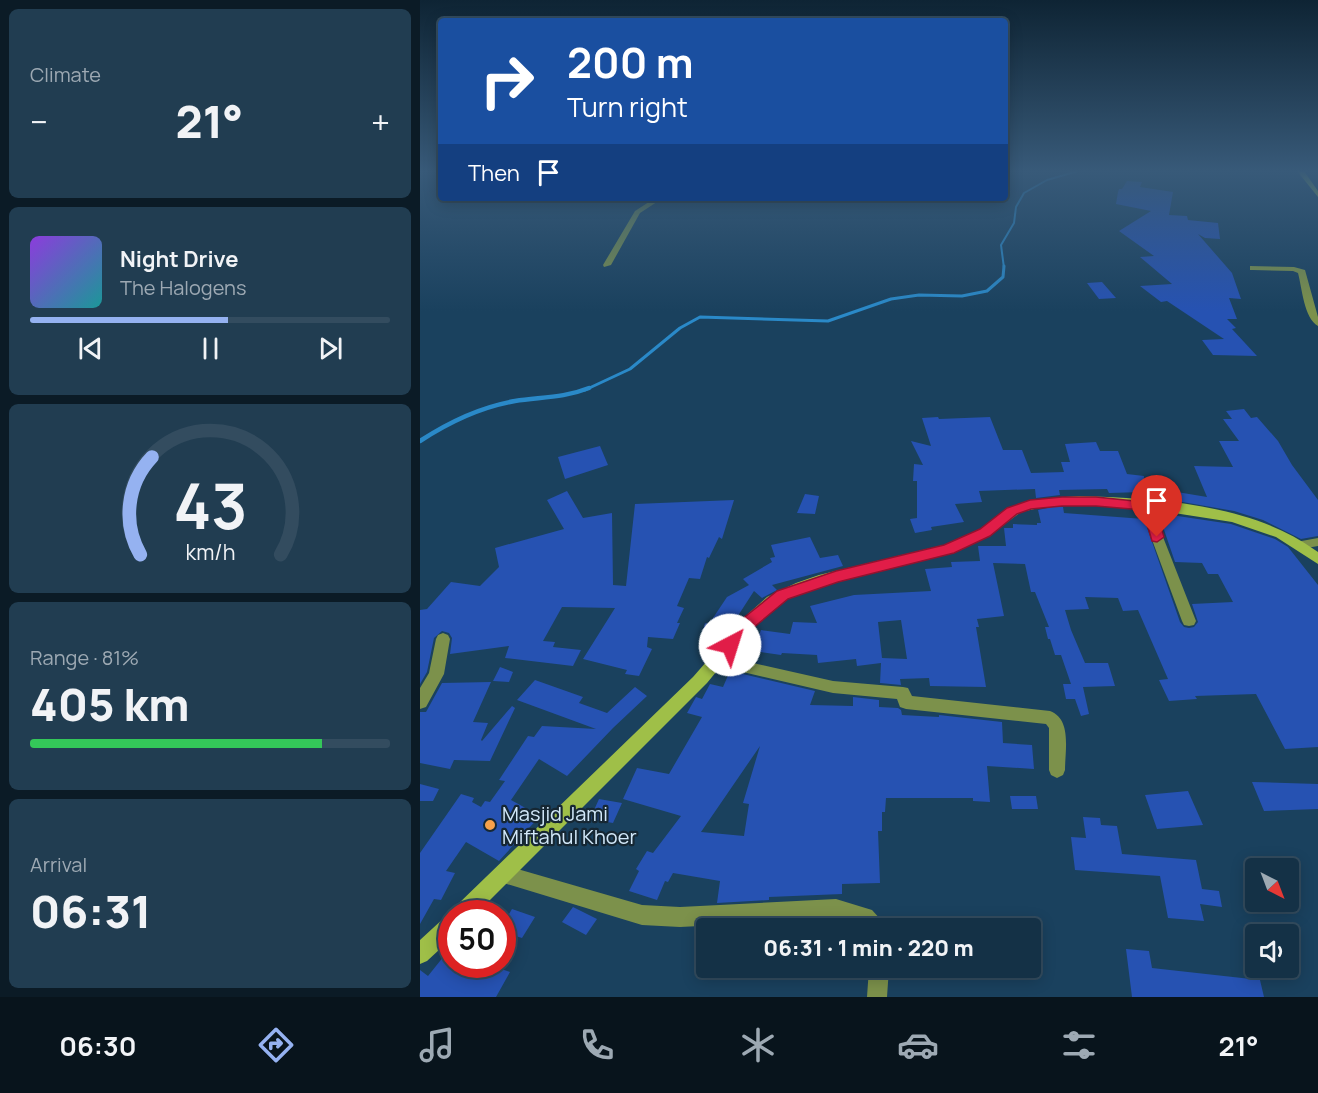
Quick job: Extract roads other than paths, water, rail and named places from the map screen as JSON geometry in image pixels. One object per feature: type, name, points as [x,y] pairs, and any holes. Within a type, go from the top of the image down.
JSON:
[{"type":"main road","points":[[477,900],[718,661],[741,629],[783,595],[836,577],[948,549],[985,532],[1004,516],[1019,508],[1062,501],[1149,506],[1210,514],[1255,524],[1301,545],[1318,559]]},
{"type":"main road","points":[[420,954],[438,937]]},
{"type":"street","points":[[607,265],[634,218]]},
{"type":"street","points":[[1253,268],[1294,268],[1302,272],[1314,318],[1318,323]]},
{"type":"street","points":[[1149,506],[1157,537],[1189,621]]},
{"type":"street","points":[[1301,545],[1318,542]]},
{"type":"street","points":[[420,702],[436,674],[443,639]]},
{"type":"street","points":[[718,661],[824,685],[885,693],[903,693],[906,702],[1050,718],[1056,726],[1057,770]]},
{"type":"street","points":[[504,874],[642,915],[680,917],[836,909],[866,918]]},
{"type":"street","points":[[877,997],[878,978]]},
{"type":"waterway","points":[[1004,267],[1001,245],[1014,223],[1015,218]]},
{"type":"waterway","points":[[585,390],[630,369],[680,328],[700,317],[828,321],[891,299],[919,295],[962,296],[987,291],[1003,277],[1004,267]]},
{"type":"waterway","points":[[420,441],[454,422],[489,407],[589,388]]},
{"type":"place","name":"Masjid Jami Miftahul Khoer","points":[[490,825]]}]
